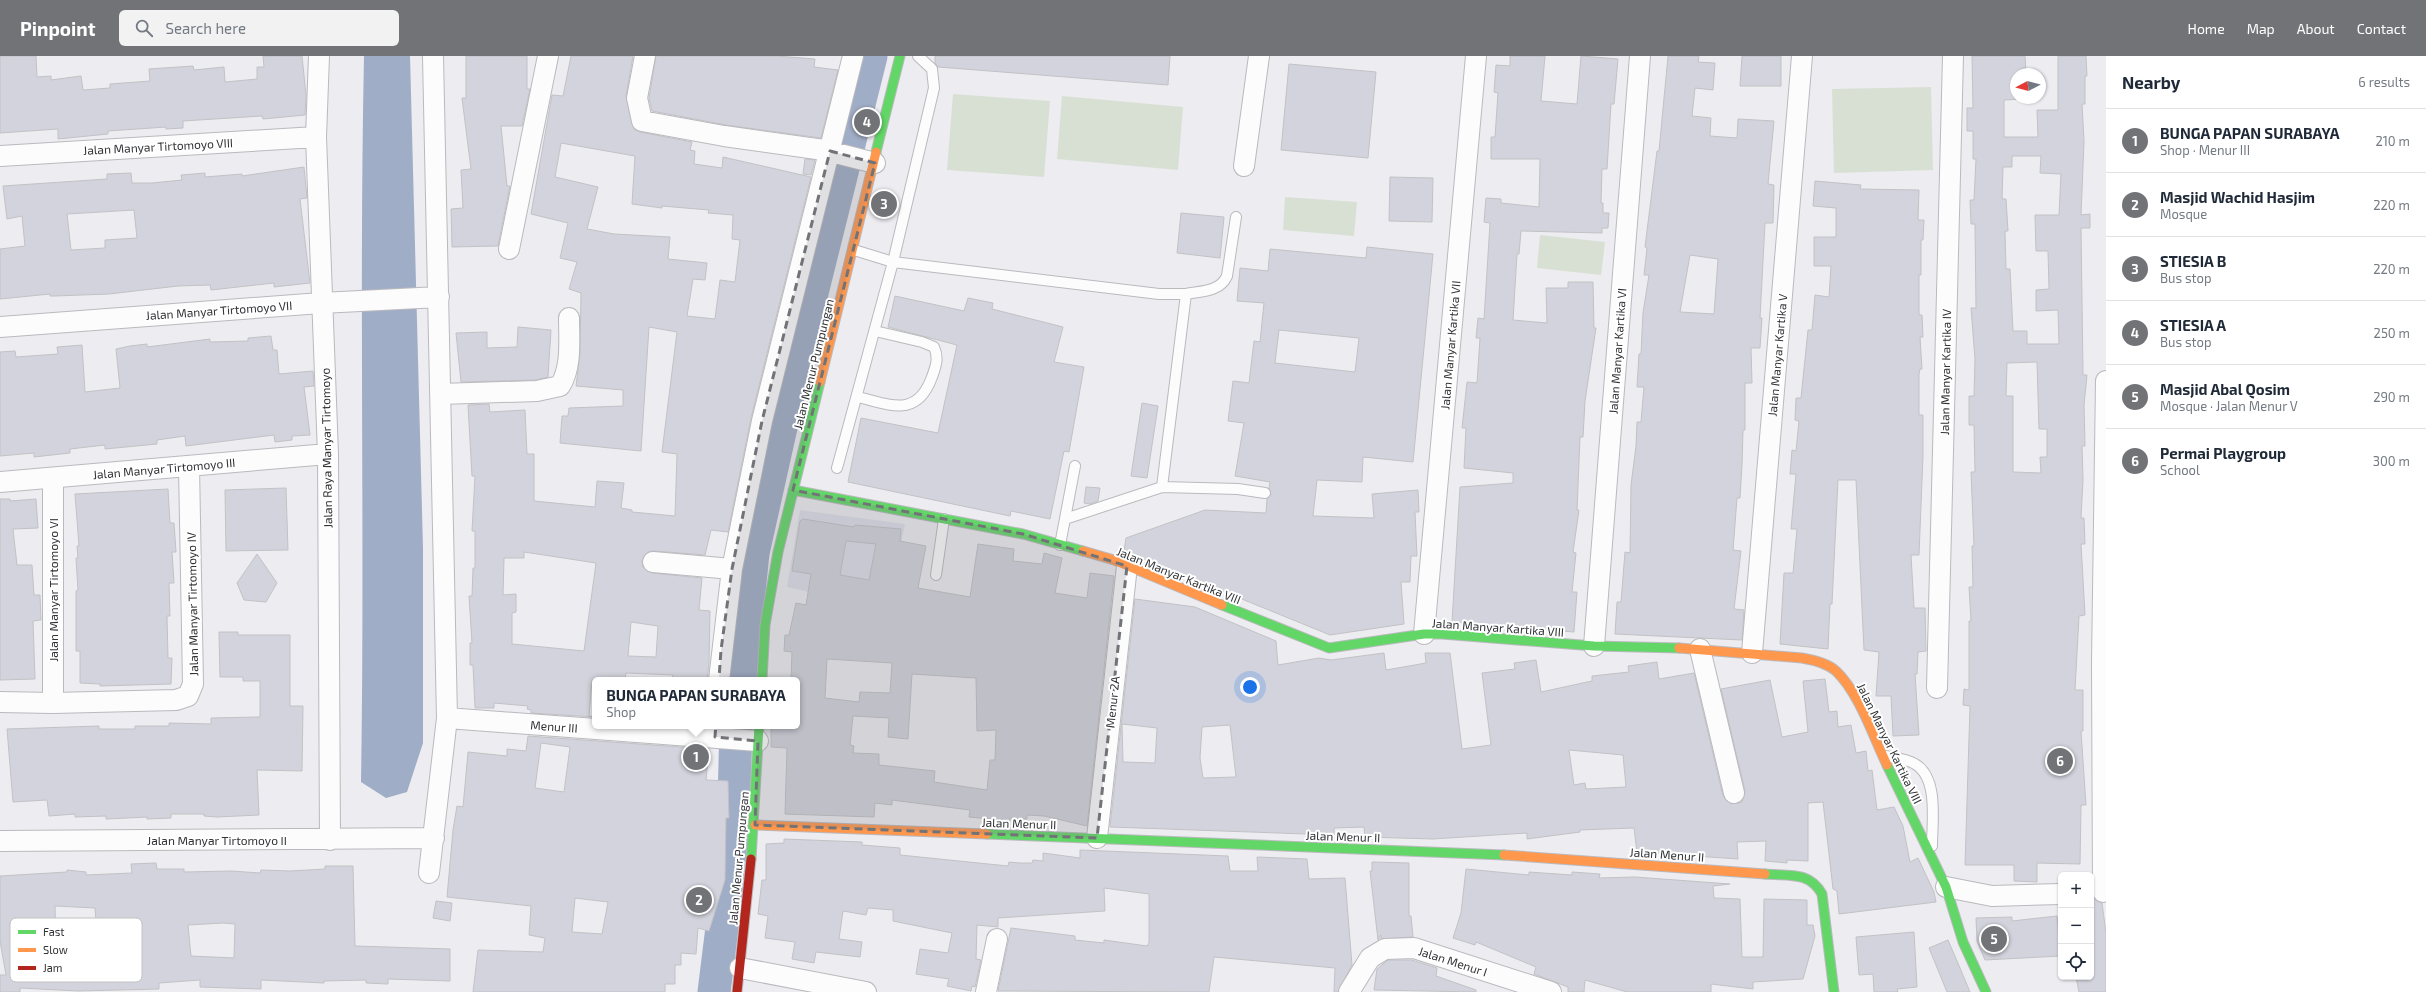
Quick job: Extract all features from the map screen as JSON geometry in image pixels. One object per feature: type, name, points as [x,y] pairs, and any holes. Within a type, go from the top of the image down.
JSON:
[{"type":"street","name":"Jalan Raya Manyar Tirtomoyo","points":[[319,56],[316,137],[321,302],[328,454],[330,840]]},
{"type":"street","points":[[429,873],[447,718],[440,394],[429,298],[433,56]]},
{"type":"street","points":[[509,249],[548,56]]},
{"type":"street","points":[[645,56],[639,77],[637,98],[642,121],[724,136],[839,154],[875,163]]},
{"type":"street","points":[[719,677],[732,569],[762,421],[839,154],[853,56]]},
{"type":"street","name":"Jalan Menur Pumpungan","points":[[762,677],[770,593],[793,490],[854,250],[900,56]]},
{"type":"street","points":[[1244,166],[1260,56]]},
{"type":"street","name":"Jalan Manyar Kartika VII","points":[[1424,634],[1476,56]]},
{"type":"street","name":"Jalan Manyar Kartika VI","points":[[1594,646],[1640,56]]},
{"type":"street","name":"Jalan Manyar Kartika V","points":[[1752,653],[1802,56]]},
{"type":"street","name":"Jalan Manyar Kartika IV","points":[[1937,688],[1953,56]]},
{"type":"street","name":"Jalan Manyar Tirtomoyo VIII","points":[[0,156],[316,137]]},
{"type":"street","name":"Jalan Manyar Tirtomoyo VII","points":[[0,327],[321,302],[429,298]]},
{"type":"street","points":[[440,394],[537,391],[560,386],[564,380],[569,355],[569,318]]},
{"type":"street","points":[[2100,892],[2106,381]]},
{"type":"street","name":"Jalan Manyar Tirtomoyo III","points":[[0,482],[328,454]]},
{"type":"street","name":"Jalan Manyar Tirtomoyo IV","points":[[0,702],[53,703],[176,700],[185,698],[191,692],[193,684],[189,466]]},
{"type":"street","name":"Jalan Manyar Tirtomoyo VI","points":[[52,478],[53,703]]},
{"type":"street","name":"Jalan Manyar Kartika VIII","points":[[793,490],[1024,534],[1127,566],[1308,641],[1329,648],[1424,634],[1594,646],[1700,649],[1752,653],[1818,661],[1835,670],[1850,687],[1946,887],[1963,942],[1986,992]]},
{"type":"street","points":[[653,562],[732,569]]},
{"type":"street","name":"Menur 2A","points":[[1097,838],[1127,566]]},
{"type":"street","points":[[1700,649],[1734,793]]},
{"type":"street","name":"Menur III","points":[[447,718],[592,727]]},
{"type":"street","name":"Menur III","points":[[633,729],[735,735]]},
{"type":"street","name":"Jalan Menur Pumpungan","points":[[735,735],[755,825],[737,992]]},
{"type":"street","name":"Jalan Menur II","points":[[755,825],[1514,855],[1805,877],[1816,883],[1822,894],[1834,992]]},
{"type":"street","name":"Jalan Manyar Tirtomoyo II","points":[[0,841],[330,840],[434,838]]},
{"type":"street","points":[[1946,887],[1992,896],[2058,894]]},
{"type":"street","points":[[986,992],[997,939]]},
{"type":"street","name":"Jalan Menur I","points":[[1349,992],[1370,958],[1385,949],[1414,948],[1551,992]]},
{"type":"street","points":[[740,968],[866,992]]},
{"type":"lane","points":[[837,468],[858,397],[893,262],[934,88],[932,69],[918,56]]},
{"type":"lane","points":[[854,250],[893,262],[1159,294],[1186,294],[1219,287],[1224,283],[1228,276],[1236,217]]},
{"type":"lane","points":[[1162,487],[1186,294]]},
{"type":"lane","points":[[858,397],[899,407],[910,404],[919,400],[929,386],[936,367],[938,355],[934,347],[922,342],[875,331]]},
{"type":"lane","points":[[1060,545],[1075,466]]},
{"type":"lane","points":[[1065,519],[1162,487],[1238,489],[1265,493]]},
{"type":"lane","points":[[936,575],[944,519]]},
{"type":"lane","points":[[1883,755],[1915,764],[1924,773],[1929,783],[1932,799],[1932,856]]},
{"type":"highlighted area","points":[[830,151],[875,163],[793,490],[1023,534],[1127,566],[1097,838],[755,825],[758,741],[715,737],[721,650],[732,569],[762,421]]},
{"type":"shaded area","points":[[1931,87],[1933,170],[1834,173],[1832,89]]},
{"type":"shaded area","points":[[953,94],[1050,101],[1044,177],[947,170]]},
{"type":"shaded area","points":[[1062,96],[1183,107],[1178,170],[1057,159]]},
{"type":"shaded area","points":[[1285,197],[1357,202],[1354,236],[1283,230]]},
{"type":"shaded area","points":[[1540,235],[1605,242],[1601,275],[1537,268]]},
{"type":"shaded area","points":[[800,510],[905,524],[888,610],[787,587]]},
{"type":"water","points":[[364,56],[410,56],[423,549],[423,743],[407,792],[386,798],[361,782],[362,238]]},
{"type":"building","points":[[0,56],[36,56],[37,77],[51,76],[51,80],[81,76],[83,90],[110,88],[110,84],[150,81],[149,69],[193,66],[194,70],[224,67],[225,82],[257,79],[257,67],[264,67],[263,56],[302,56],[306,95],[305,115],[263,119],[262,116],[183,121],[183,128],[166,129],[166,127],[108,131],[108,134],[58,139],[58,129],[0,133]]},
{"type":"building","points":[[466,56],[527,56],[527,89],[530,89],[522,126],[501,126],[507,186],[510,186],[498,246],[452,247],[451,209],[463,208],[461,170],[471,169],[462,98],[466,98]]},
{"type":"building","points":[[571,56],[633,56],[626,96],[634,129],[640,132],[692,142],[690,150],[695,151],[694,164],[722,168],[723,157],[811,177],[751,418],[728,532],[711,530],[705,555],[654,551],[648,552],[642,561],[643,567],[652,573],[702,578],[699,610],[710,611],[707,677],[673,677],[673,675],[626,673],[625,677],[592,677],[589,716],[592,717],[531,713],[531,710],[527,709],[528,706],[494,703],[494,708],[475,708],[473,665],[470,665],[470,643],[472,643],[469,596],[472,596],[473,568],[475,568],[475,531],[472,531],[475,476],[472,476],[468,405],[489,404],[490,412],[525,410],[527,454],[534,454],[534,501],[595,507],[597,481],[624,483],[621,508],[632,510],[632,512],[675,516],[677,454],[662,452],[677,332],[649,327],[641,451],[560,443],[562,416],[568,416],[569,408],[623,406],[623,390],[576,386],[580,354],[581,293],[569,289],[577,262],[560,258],[568,223],[531,214],[552,95],[563,96]],"holes":[[[561,143],[635,156],[632,204],[662,208],[662,206],[709,210],[708,213],[733,215],[732,239],[740,240],[735,282],[720,280],[715,319],[687,316],[693,279],[705,280],[707,263],[668,259],[670,237],[614,234],[587,229],[598,187],[555,177]],[[524,552],[596,563],[584,651],[512,644],[512,613],[516,612],[516,594],[503,595],[504,558],[524,558]],[[631,622],[658,626],[656,657],[628,656]]]},
{"type":"building","points":[[656,56],[777,56],[815,59],[814,67],[838,70],[821,138],[726,125],[652,111],[649,98]]},
{"type":"building","points":[[935,56],[1170,56],[1168,85],[938,67],[935,63]]},
{"type":"building","points":[[1510,56],[1545,56],[1541,101],[1577,104],[1581,56],[1618,59],[1614,104],[1611,104],[1607,169],[1602,169],[1601,203],[1603,203],[1603,213],[1609,213],[1608,228],[1602,228],[1602,233],[1521,231],[1519,254],[1517,254],[1513,320],[1547,323],[1546,288],[1568,288],[1568,282],[1593,282],[1594,328],[1596,328],[1585,401],[1583,437],[1580,437],[1577,510],[1579,510],[1573,552],[1576,553],[1572,592],[1577,592],[1574,632],[1452,622],[1460,487],[1513,483],[1513,473],[1464,468],[1466,428],[1462,428],[1467,382],[1477,383],[1480,338],[1476,338],[1478,318],[1484,319],[1490,223],[1484,222],[1486,198],[1501,199],[1501,203],[1539,207],[1540,159],[1491,159],[1491,137],[1495,137],[1498,93],[1494,92],[1496,65],[1510,66]]},
{"type":"building","points":[[1668,56],[1699,56],[1698,62],[1715,63],[1713,90],[1695,88],[1692,116],[1711,118],[1710,136],[1737,138],[1738,119],[1774,121],[1768,184],[1774,185],[1773,223],[1765,223],[1760,348],[1751,348],[1752,383],[1745,383],[1745,430],[1743,430],[1740,498],[1737,498],[1733,550],[1741,551],[1734,609],[1744,610],[1742,640],[1615,634],[1617,602],[1621,602],[1625,552],[1630,553],[1631,485],[1636,446],[1637,422],[1641,422],[1644,387],[1637,387],[1639,354],[1641,354],[1643,313],[1649,275],[1644,275],[1647,248],[1645,247],[1657,151],[1659,151]],"holes":[[[1690,255],[1718,259],[1714,314],[1680,312]]]},
{"type":"building","points":[[1742,56],[1781,56],[1781,86],[1740,86]]},
{"type":"building","points":[[1972,56],[2025,56],[2026,68],[2010,68],[2010,100],[2004,100],[2004,137],[2038,137],[2037,110],[2058,110],[2058,56],[2086,56],[2087,76],[2085,76],[2085,104],[2082,104],[2084,141],[2081,215],[2090,214],[2090,228],[2081,228],[2083,375],[2087,375],[2084,405],[2085,446],[2082,446],[2083,480],[2081,518],[2084,518],[2085,544],[2081,544],[2085,615],[2079,616],[2075,690],[2083,690],[2083,731],[2081,731],[2086,805],[2081,805],[2080,864],[2037,863],[2037,882],[2014,881],[2014,865],[1965,865],[1970,706],[1963,705],[1964,689],[1969,690],[1969,621],[1971,621],[1969,587],[1973,587],[1972,546],[1974,546],[1971,472],[1975,472],[1974,425],[1969,425],[1969,396],[1974,396],[1975,359],[1971,308],[1976,308],[1975,224],[1971,224],[1970,200],[1974,200],[1976,159],[1973,159],[1973,131],[1967,131],[1967,108],[1973,108]],"holes":[[[2012,156],[2041,156],[2040,173],[2061,174],[2059,215],[2035,215],[2036,251],[2048,251],[2049,289],[2036,290],[2036,311],[2058,310],[2059,344],[2027,344],[2027,331],[2013,331],[2010,269],[2006,269],[2005,231],[2008,231],[2006,199],[2002,199],[2003,167],[2012,167]],[[2037,362],[2039,429],[2047,429],[2047,457],[2040,457],[2041,473],[2013,472],[2013,396],[2006,396],[2007,363]]]},
{"type":"building","points":[[1289,64],[1376,72],[1368,158],[1281,150]]},
{"type":"building","points":[[805,159],[815,160],[811,175],[803,174]]},
{"type":"building","points":[[304,167],[307,198],[300,199],[310,283],[274,287],[274,283],[211,290],[210,285],[178,286],[109,294],[50,296],[50,294],[0,299],[0,249],[25,246],[22,216],[7,219],[3,186],[107,179],[107,174],[131,173],[132,183],[182,180],[181,175],[205,173],[205,177],[242,174],[242,176]],"holes":[[[134,210],[137,238],[105,240],[105,248],[71,250],[67,214]]]},
{"type":"building","points":[[1390,177],[1433,178],[1432,222],[1389,221]]},
{"type":"building","points":[[1815,181],[1861,185],[1860,189],[1919,190],[1918,220],[1924,220],[1923,240],[1921,240],[1921,275],[1919,275],[1919,315],[1922,315],[1923,337],[1920,337],[1922,369],[1920,369],[1919,374],[1919,415],[1923,415],[1923,456],[1919,555],[1911,555],[1914,608],[1925,608],[1926,651],[1918,652],[1917,674],[1915,674],[1919,735],[1893,736],[1891,696],[1876,696],[1879,652],[1864,650],[1856,480],[1838,480],[1832,604],[1830,604],[1828,649],[1780,644],[1784,573],[1793,573],[1797,529],[1791,529],[1796,474],[1790,474],[1792,450],[1796,451],[1799,421],[1795,420],[1796,398],[1801,398],[1808,330],[1812,330],[1815,295],[1829,297],[1831,266],[1814,266],[1814,237],[1836,237],[1836,208],[1813,206]]},
{"type":"building","points":[[1181,213],[1224,217],[1220,258],[1177,253]]},
{"type":"building","points":[[1367,247],[1433,254],[1413,462],[1363,457],[1362,482],[1317,480],[1313,516],[1374,518],[1372,494],[1418,490],[1419,512],[1415,512],[1417,556],[1411,556],[1410,582],[1401,582],[1404,624],[1330,635],[1124,551],[1126,538],[1205,510],[1266,513],[1267,499],[1271,494],[1269,488],[1270,482],[1235,476],[1244,423],[1228,421],[1233,381],[1249,383],[1254,341],[1260,342],[1264,303],[1237,301],[1240,268],[1268,271],[1270,249],[1366,258]],"holes":[[[1279,330],[1359,338],[1355,372],[1275,363]]]},
{"type":"building","points":[[895,296],[964,311],[968,298],[993,303],[992,309],[1063,327],[1054,362],[1084,367],[1069,452],[1064,451],[1050,519],[1011,511],[1010,516],[848,482],[861,418],[938,433],[957,345],[888,327]]},
{"type":"building","points":[[518,327],[551,330],[548,377],[536,380],[461,382],[456,333],[487,332],[487,348],[517,347]]},
{"type":"building","points":[[271,336],[273,350],[277,350],[279,374],[313,371],[314,386],[304,387],[310,435],[292,436],[292,440],[275,442],[274,435],[186,446],[185,436],[157,440],[157,444],[105,449],[105,445],[70,449],[70,453],[34,457],[34,453],[0,456],[0,352],[15,351],[16,357],[58,354],[57,347],[82,345],[85,392],[120,388],[116,349],[147,344],[147,347],[210,339],[210,342],[248,341],[248,338]]},
{"type":"building","points":[[1142,403],[1158,406],[1147,478],[1131,476]]},
{"type":"building","points":[[1086,487],[1100,488],[1098,501],[1090,504],[1084,503]]},
{"type":"building","points":[[286,488],[288,550],[226,551],[225,490]]},
{"type":"building","points":[[168,489],[170,523],[174,523],[176,552],[172,552],[174,583],[169,583],[170,616],[167,616],[168,658],[172,658],[171,684],[100,686],[100,684],[80,683],[80,651],[76,651],[76,591],[78,590],[76,558],[78,558],[77,546],[79,546],[75,494]]},
{"type":"building","points":[[0,499],[10,499],[10,501],[36,499],[38,528],[13,529],[17,565],[32,565],[34,595],[40,595],[41,620],[33,621],[35,679],[0,680]]},
{"type":"building","points":[[803,519],[854,527],[855,525],[901,529],[900,541],[926,546],[918,588],[970,597],[978,544],[1014,549],[1013,561],[1042,564],[1044,553],[1062,558],[1055,593],[1087,598],[1090,573],[1114,576],[1087,826],[1044,816],[1027,815],[1027,819],[1010,818],[1010,821],[969,817],[970,810],[892,800],[892,805],[875,803],[874,817],[785,814],[787,748],[771,747],[771,729],[800,729],[800,677],[791,677],[792,652],[784,651],[785,635],[789,635],[796,603],[806,605],[811,574],[792,571],[800,521]],"holes":[[[846,541],[876,544],[869,580],[840,575]],[[827,659],[892,663],[890,693],[860,692],[859,702],[825,698]],[[912,674],[976,678],[977,731],[996,730],[995,760],[990,760],[987,790],[934,782],[935,771],[879,765],[879,754],[853,753],[854,746],[850,745],[853,716],[889,718],[888,737],[908,739]]]},
{"type":"building","points":[[257,554],[277,583],[266,602],[244,600],[237,583]]},
{"type":"building","points":[[1135,599],[1195,607],[1276,641],[1278,665],[1319,658],[1331,660],[1384,653],[1386,670],[1426,663],[1425,653],[1450,653],[1462,749],[1491,745],[1482,673],[1515,669],[1514,663],[1536,660],[1541,692],[1592,681],[1592,676],[1629,672],[1628,666],[1657,662],[1659,679],[1694,673],[1723,796],[1731,804],[1742,802],[1745,791],[1721,689],[1770,680],[1782,737],[1808,732],[1803,681],[1825,679],[1829,712],[1837,711],[1838,727],[1851,725],[1856,753],[1866,751],[1868,771],[1872,770],[1877,810],[1894,807],[1903,826],[1910,862],[1918,858],[1934,892],[1936,902],[1839,914],[1837,891],[1833,889],[1823,802],[1808,803],[1808,861],[1787,860],[1787,863],[1765,861],[1766,841],[1737,842],[1738,859],[1637,852],[1634,828],[1580,830],[1580,832],[1527,839],[1527,833],[1433,839],[1365,837],[1364,827],[1334,828],[1334,835],[1110,827]],"holes":[[[1122,724],[1157,728],[1155,763],[1123,762]],[[1230,725],[1236,777],[1203,778],[1200,758],[1202,727]],[[1569,750],[1623,755],[1626,787],[1586,789],[1585,783],[1574,785]]]},
{"type":"building","points":[[219,632],[238,632],[238,635],[290,635],[290,706],[303,706],[302,771],[257,770],[259,815],[217,817],[204,816],[204,814],[171,814],[171,818],[147,819],[147,817],[106,819],[106,816],[75,817],[75,814],[49,816],[47,800],[13,802],[7,729],[99,726],[99,729],[135,729],[135,726],[169,726],[169,723],[211,724],[211,718],[260,717],[260,681],[243,681],[243,677],[220,677]]},
{"type":"building","points":[[528,736],[709,749],[706,780],[728,781],[729,818],[726,818],[725,880],[709,931],[698,928],[696,954],[681,953],[681,965],[675,965],[675,984],[665,984],[665,992],[473,992],[478,950],[543,952],[545,938],[529,935],[531,906],[447,897],[453,830],[457,806],[463,807],[468,752],[507,756],[507,749],[526,751]],"holes":[[[541,743],[570,747],[564,792],[535,788]],[[575,898],[608,902],[602,934],[572,932]]]},
{"type":"building","points":[[784,839],[862,842],[862,845],[900,848],[900,855],[1008,866],[1009,862],[1032,863],[1033,860],[1043,861],[1043,853],[1080,858],[1080,850],[1228,856],[1230,871],[1258,871],[1257,857],[1307,859],[1309,879],[1345,878],[1352,965],[1338,992],[1334,992],[1335,968],[1214,957],[1209,992],[998,991],[1011,928],[1075,936],[1075,940],[1104,943],[1104,940],[1147,946],[1149,943],[1149,894],[1104,888],[1105,911],[998,918],[998,927],[977,925],[976,959],[981,960],[975,987],[972,986],[971,991],[947,986],[949,979],[916,974],[920,949],[948,953],[952,933],[893,921],[893,910],[868,908],[866,915],[843,911],[839,939],[862,942],[860,957],[816,952],[814,963],[792,959],[795,942],[765,938],[768,916],[758,914],[762,880],[766,880],[766,844],[784,843]]},
{"type":"building","points":[[1372,862],[1409,863],[1409,916],[1411,916],[1413,937],[1381,939],[1381,935],[1378,940],[1370,871],[1372,871]]},
{"type":"building","points":[[156,863],[157,869],[184,869],[184,872],[231,871],[260,873],[261,870],[290,871],[325,869],[325,866],[353,866],[355,946],[450,949],[450,981],[388,979],[388,984],[366,983],[366,980],[324,981],[324,983],[261,980],[261,989],[200,987],[200,980],[159,983],[159,989],[78,991],[20,988],[20,992],[0,992],[0,975],[6,975],[0,941],[0,876],[67,872],[67,870],[86,872],[86,875],[132,873],[131,864]],"holes":[[[223,923],[235,924],[234,958],[191,956],[188,925]]]},
{"type":"building","points":[[1466,869],[1529,875],[1529,872],[1572,875],[1572,872],[1600,874],[1599,878],[1635,877],[1730,884],[1713,886],[1714,898],[1740,899],[1742,957],[1763,957],[1764,899],[1807,900],[1807,925],[1813,925],[1815,936],[1803,979],[1753,982],[1753,989],[1711,984],[1711,992],[1627,992],[1585,980],[1584,992],[1568,992],[1568,987],[1534,974],[1536,967],[1476,942],[1475,945],[1453,938],[1461,913]]},
{"type":"building","points":[[2094,899],[2102,903],[2106,933],[2106,992],[2079,992],[2077,980],[2094,980]]},
{"type":"building","points":[[436,901],[452,903],[450,921],[433,918]]},
{"type":"building","points":[[2057,916],[2058,956],[1985,960],[1977,941],[1976,918],[2012,917],[2012,921]]},
{"type":"building","points":[[1914,932],[1917,987],[1897,989],[1898,992],[1874,992],[1873,974],[1859,975],[1856,937]]},
{"type":"building","points":[[1948,940],[1970,992],[1947,992],[1929,948]]},
{"type":"building","points":[[1388,960],[1412,960],[1437,968],[1436,976],[1476,990],[1476,992],[1374,990],[1377,969]]},
{"type":"waterway","points":[[740,677],[753,553],[802,333],[871,56]]},
{"type":"waterway","points":[[714,992],[733,839],[736,729]]},
{"type":"traffic: fast","points":[[876,152],[900,56]]},
{"type":"traffic: fast","points":[[762,677],[765,625],[778,552],[820,382]]},
{"type":"traffic: fast","points":[[793,490],[1023,534],[1083,551]]},
{"type":"traffic: fast","points":[[1222,605],[1329,648],[1424,634],[1442,634],[1594,646],[1679,648]]},
{"type":"traffic: fast","points":[[751,859],[759,729]]},
{"type":"traffic: fast","points":[[1887,765],[1946,887],[1963,942],[1986,992]]},
{"type":"traffic: fast","points":[[987,834],[1504,855]]},
{"type":"traffic: fast","points":[[1765,874],[1790,875],[1805,878],[1811,881],[1822,894],[1834,992]]},
{"type":"traffic: slow","points":[[820,382],[876,152]]},
{"type":"traffic: slow","points":[[1083,551],[1114,560],[1222,605]]},
{"type":"traffic: slow","points":[[1679,648],[1802,658],[1829,666],[1836,671],[1852,691],[1865,715],[1887,765]]},
{"type":"traffic: slow","points":[[755,825],[987,834]]},
{"type":"traffic: slow","points":[[1504,855],[1765,874]]},
{"type":"traffic: jam","points":[[737,992],[751,859]]},
{"type":"place","name":"STIESIA A","points":[[867,122]]},
{"type":"place","name":"STIESIA B","points":[[884,204]]},
{"type":"place","name":"BUNGA PAPAN SURABAYA","points":[[696,757]]},
{"type":"place","name":"Permai Playgroup","points":[[2060,761]]},
{"type":"place","name":"Masjid Wachid Hasjim","points":[[699,900]]},
{"type":"place","name":"Masjid Abal Qosim","points":[[1994,939]]}]
